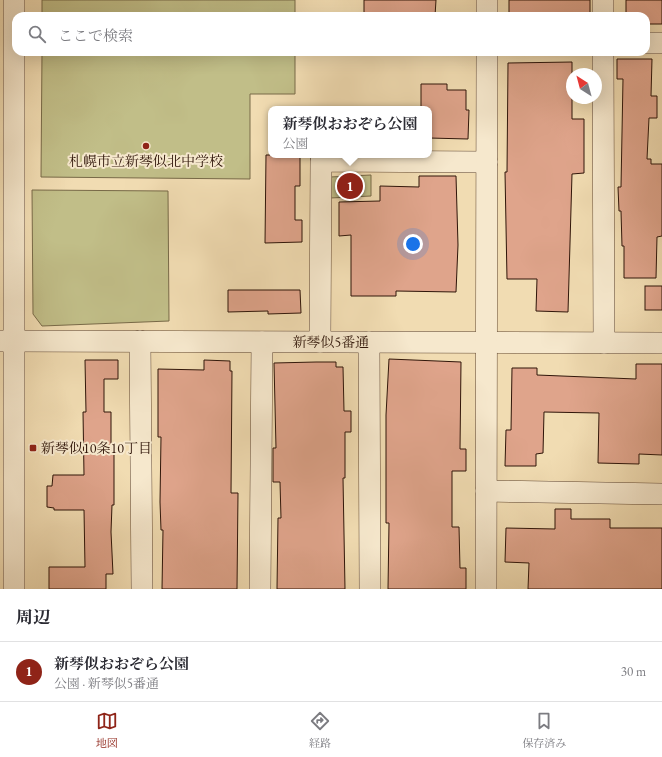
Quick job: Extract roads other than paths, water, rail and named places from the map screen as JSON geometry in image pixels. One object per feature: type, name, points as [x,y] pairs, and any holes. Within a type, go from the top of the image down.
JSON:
[{"type":"street","points":[[14,0],[7,28],[7,341],[14,589]]},
{"type":"street","points":[[487,0],[487,12]]},
{"type":"street","points":[[603,0],[603,12]]},
{"type":"street","points":[[650,43],[662,43]]},
{"type":"street","points":[[486,589],[487,56]]},
{"type":"street","points":[[603,56],[604,343]]},
{"type":"street","points":[[320,342],[321,161],[487,162]]},
{"type":"street","name":"新琴似5番通","points":[[7,341],[662,343]]},
{"type":"street","points":[[140,341],[142,589]]},
{"type":"street","points":[[260,589],[262,342]]},
{"type":"street","points":[[369,342],[370,589]]},
{"type":"street","points":[[486,491],[662,494]]},
{"type":"place","name":"札幌市立新琴似北中学校","points":[[146,146]]},
{"type":"place","name":"新琴似おおぞら公園","points":[[350,186]]},
{"type":"place","name":"新琴似10条10丁目","points":[[33,448]]}]
